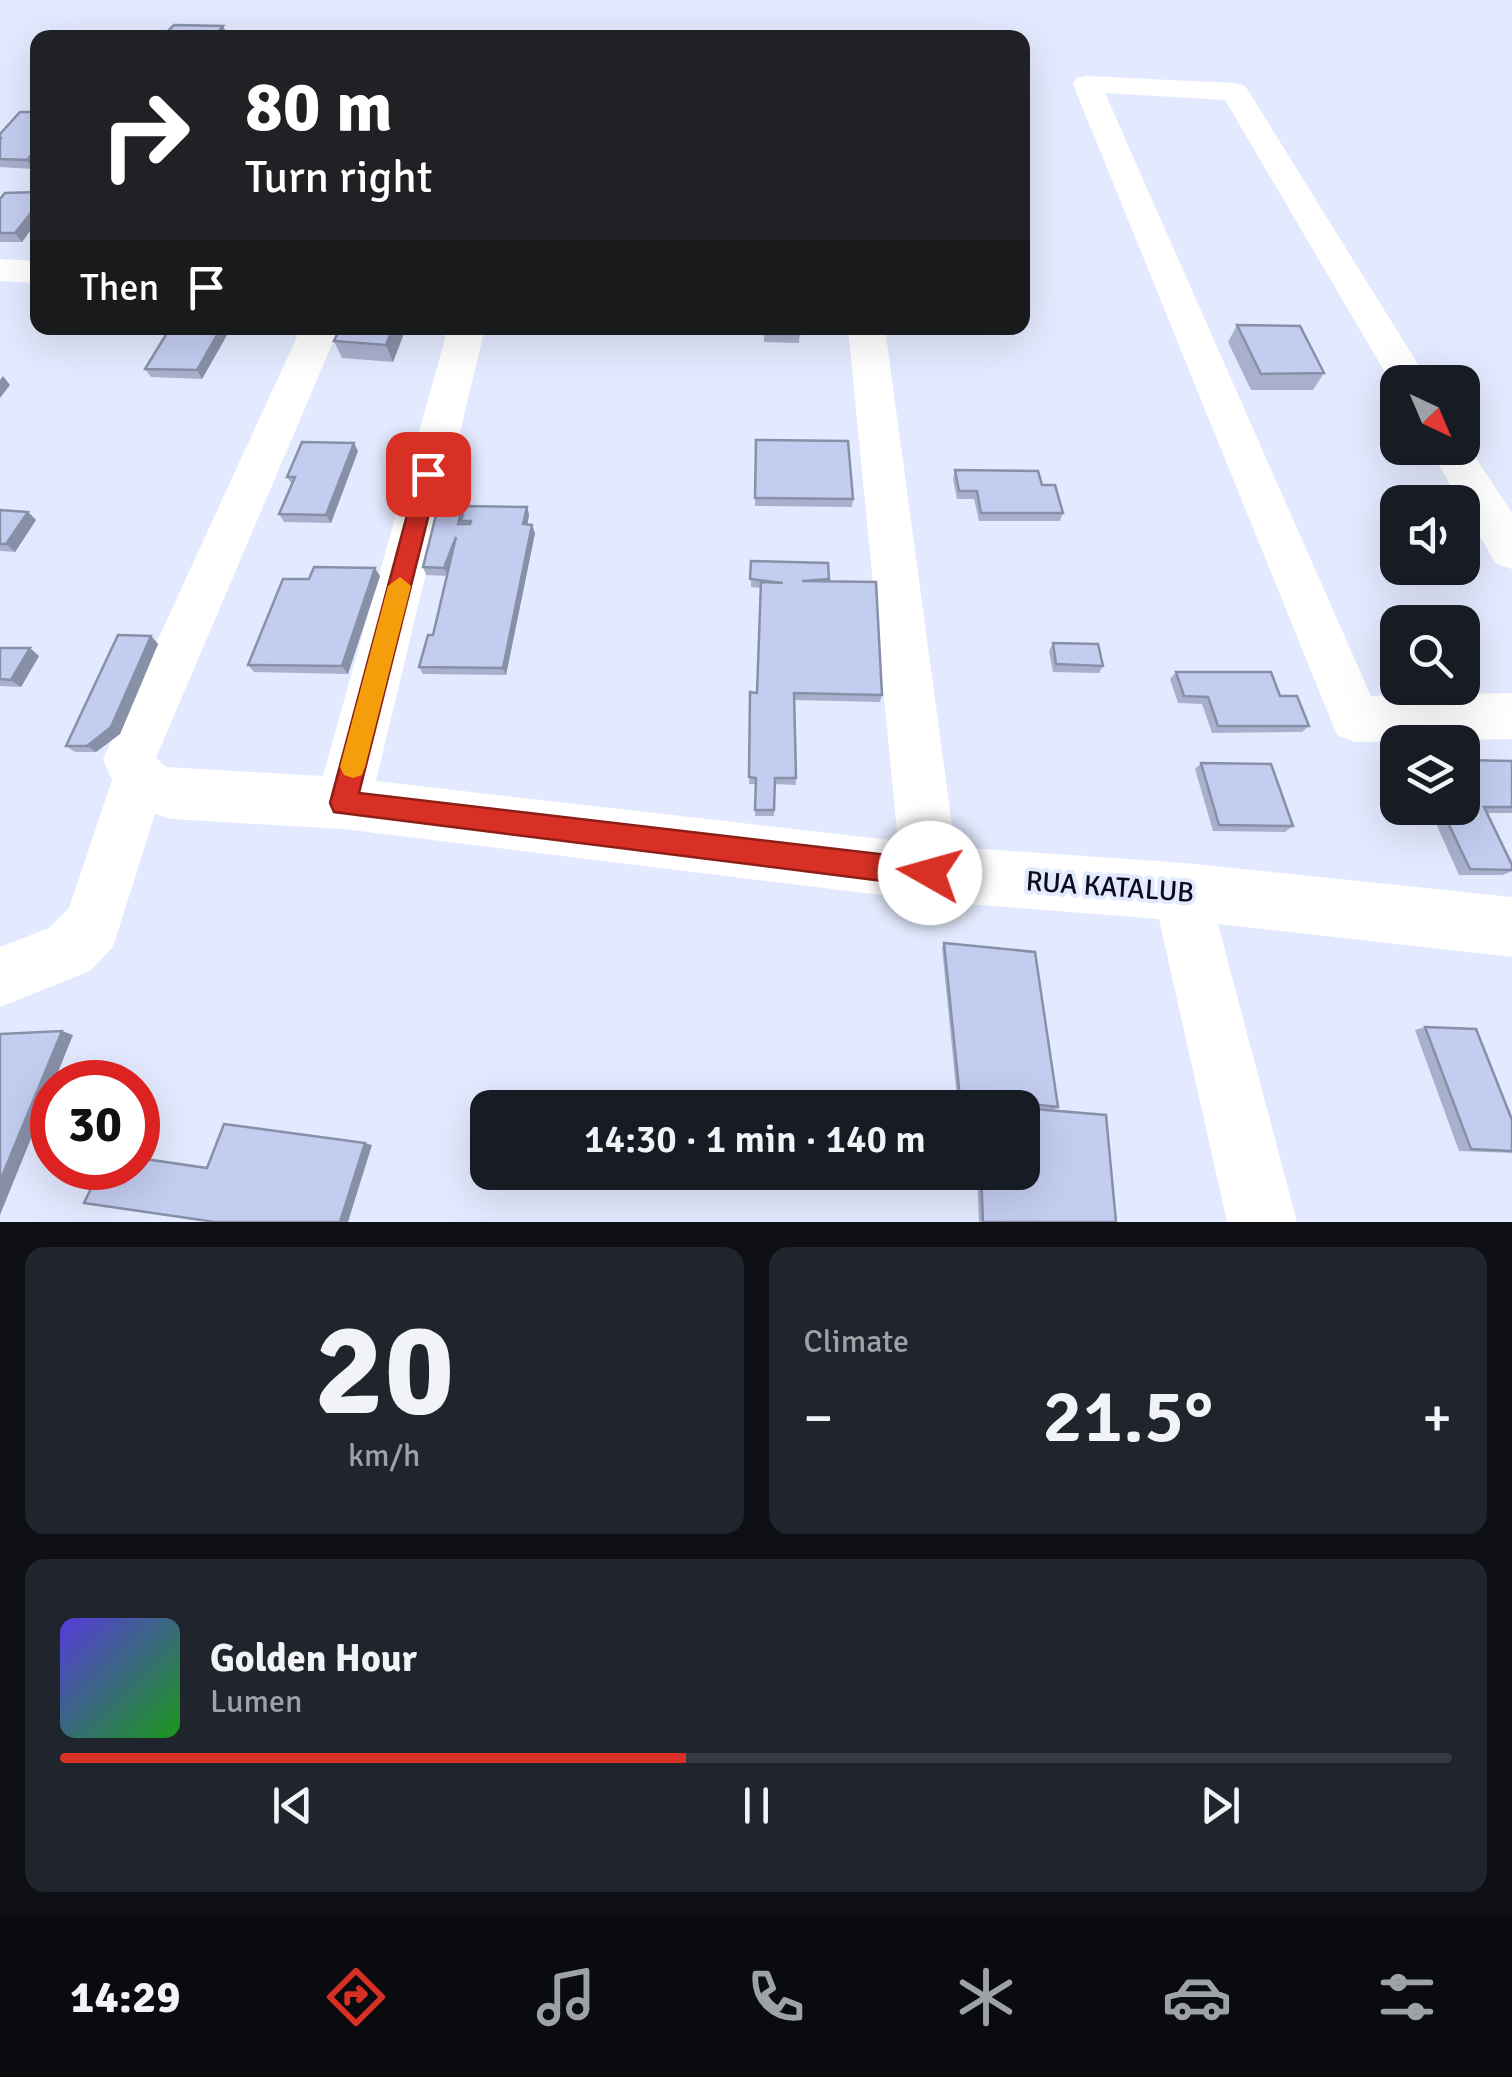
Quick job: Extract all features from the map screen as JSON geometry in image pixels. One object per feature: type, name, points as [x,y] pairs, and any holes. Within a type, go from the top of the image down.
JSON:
[{"type":"street","points":[[1400,365],[1235,92],[1087,84],[1355,719],[1512,716]]},
{"type":"street","points":[[0,270],[30,272]]},
{"type":"street","points":[[0,976],[69,950],[92,926],[133,770],[317,335]]},
{"type":"street","points":[[343,803],[464,335]]},
{"type":"street","points":[[868,335],[930,873]]},
{"type":"street","points":[[1460,465],[1512,551]]},
{"type":"street","name":"RUA KATALUB","points":[[133,770],[171,794],[343,803],[930,873],[1185,892],[1512,927]]},
{"type":"street","points":[[1185,892],[1191,943],[1262,1222]]},
{"type":"building","points":[[174,25],[223,26],[220,30],[169,30]]},
{"type":"building","points":[[20,112],[30,112],[27,160],[0,159],[0,134]]},
{"type":"building","points":[[30,192],[30,214],[15,233],[0,233],[0,199],[5,193]]},
{"type":"building","points":[[1237,325],[1300,326],[1324,373],[1261,374]]},
{"type":"building","points":[[166,335],[217,335],[197,370],[145,369]]},
{"type":"building","points":[[337,335],[390,335],[386,345],[334,341]]},
{"type":"building","points":[[756,440],[848,441],[853,499],[755,498]]},
{"type":"building","points":[[302,442],[354,443],[326,515],[279,514],[295,477],[287,477]]},
{"type":"building","points":[[955,470],[1038,471],[1042,485],[1055,485],[1063,513],[981,513],[977,491],[959,491]]},
{"type":"building","points":[[465,506],[527,507],[523,524],[532,525],[503,668],[419,667],[428,635],[433,635],[456,537],[444,568],[423,567],[437,511],[461,512],[458,524],[470,524],[471,521],[461,521]]},
{"type":"building","points":[[0,510],[28,512],[6,544],[0,544]]},
{"type":"building","points":[[751,561],[828,563],[829,579],[802,581],[876,582],[882,695],[794,693],[796,778],[775,778],[774,810],[755,810],[756,778],[749,777],[750,692],[757,693],[761,582],[783,583],[750,579]]},
{"type":"building","points":[[314,567],[375,568],[342,666],[248,665],[283,579],[309,579]]},
{"type":"building","points":[[118,635],[151,636],[111,727],[87,746],[66,746]]},
{"type":"building","points":[[1053,643],[1098,644],[1103,666],[1056,664]]},
{"type":"building","points":[[0,648],[30,648],[11,680],[0,679]]},
{"type":"building","points":[[1176,672],[1271,672],[1280,696],[1297,696],[1309,726],[1218,726],[1208,697],[1184,696]]},
{"type":"building","points":[[1480,760],[1512,761],[1512,807],[1484,807],[1512,870],[1470,869],[1449,825],[1480,825]]},
{"type":"building","points":[[1201,763],[1271,764],[1293,826],[1219,825]]},
{"type":"building","points":[[944,943],[1035,952],[1058,1107],[1040,1105],[1040,1090],[959,1090]]},
{"type":"building","points":[[1425,1027],[1476,1029],[1512,1120],[1512,1151],[1471,1149]]},
{"type":"building","points":[[62,1031],[50,1060],[30,1060],[30,1108],[0,1181],[0,1034]]},
{"type":"building","points":[[1040,1110],[1106,1115],[1116,1222],[983,1222],[982,1190],[1040,1190]]},
{"type":"building","points":[[224,1124],[365,1143],[340,1222],[215,1222],[84,1203],[90,1190],[160,1190],[160,1161],[207,1168]]},
{"type":"slow traffic","points":[[353,767],[400,586]]},
{"type":"route","points":[[428,474],[343,803],[930,873]]}]
